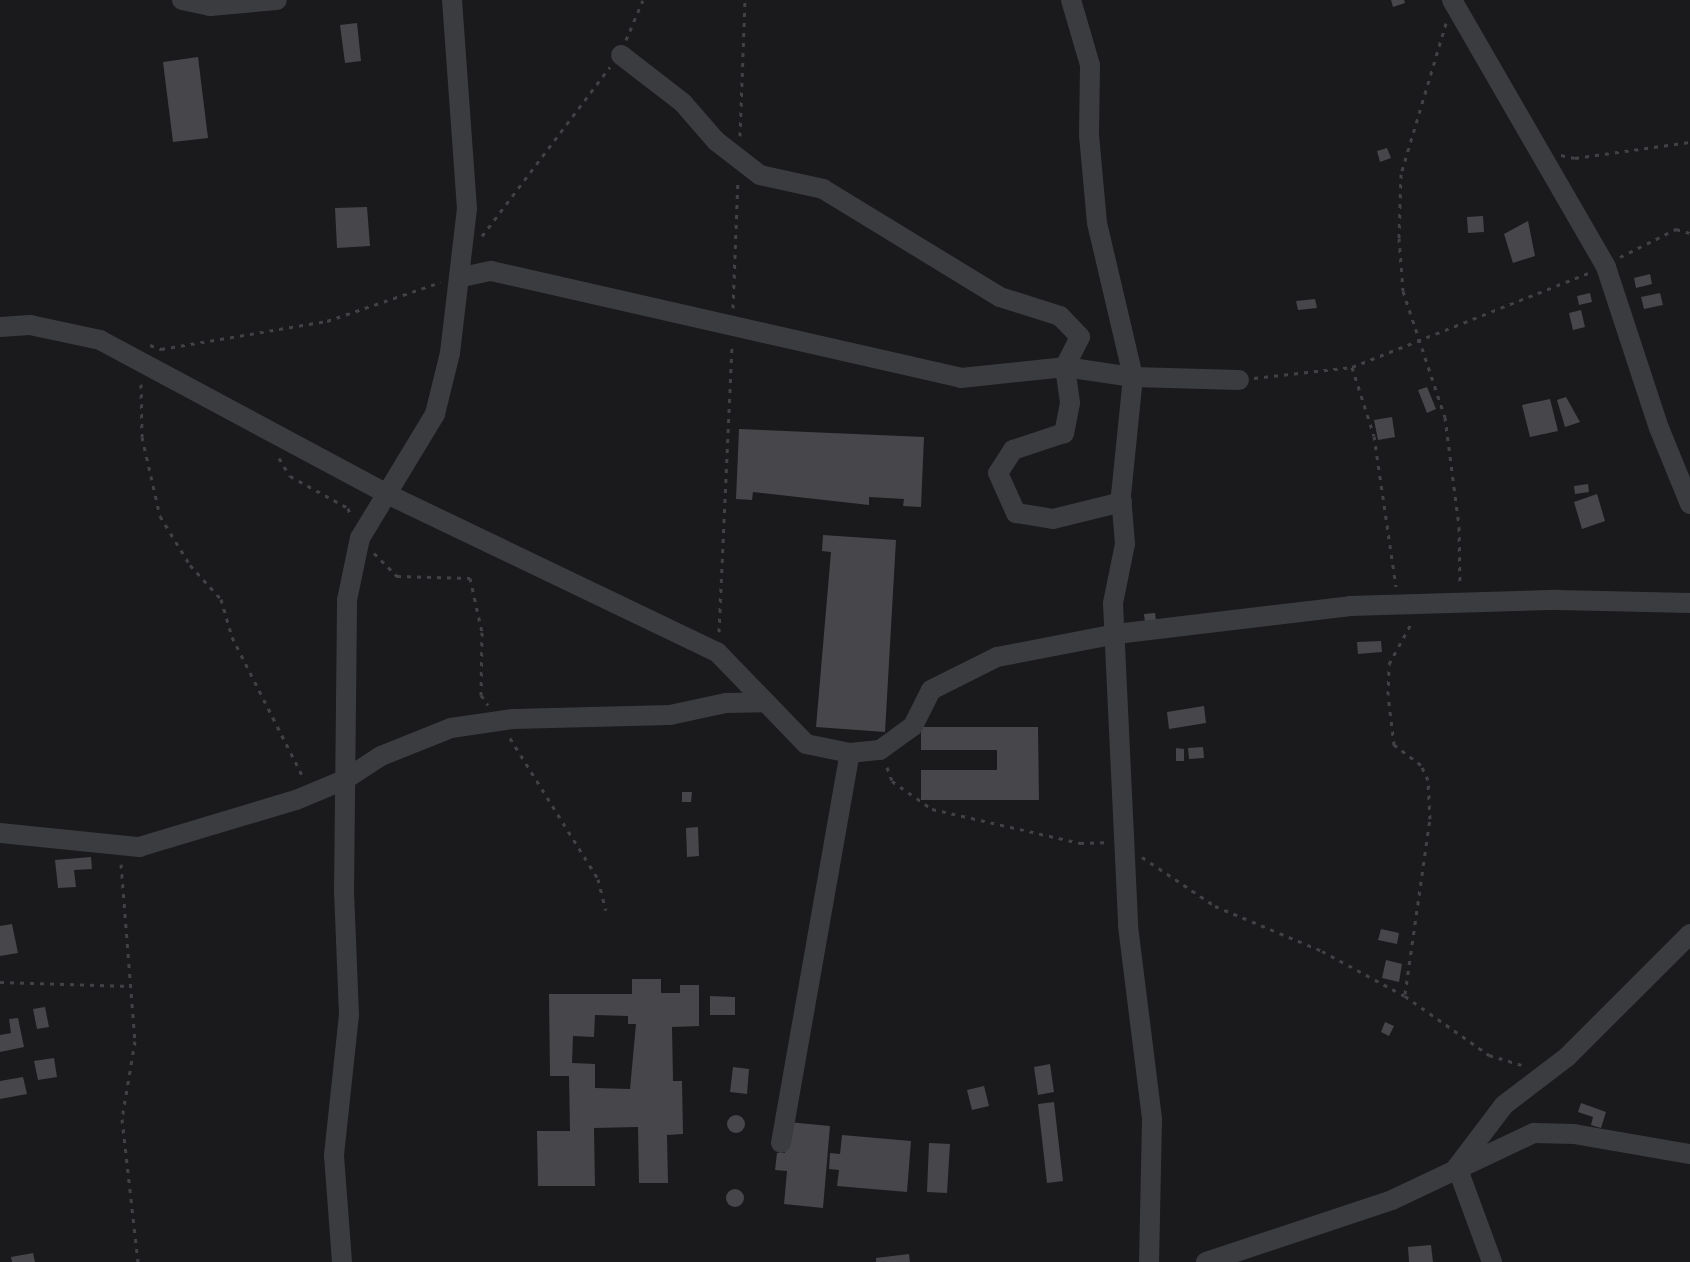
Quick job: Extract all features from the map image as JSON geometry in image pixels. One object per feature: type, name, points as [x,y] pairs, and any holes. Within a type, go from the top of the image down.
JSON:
[{"type":"street","points":[[182,0],[210,6],[277,0]]},
{"type":"street","points":[[342,1262],[334,1155],[349,1015],[344,780],[347,600],[360,538],[435,414],[462,277],[467,209],[452,0]]},
{"type":"street","points":[[1071,0],[1090,65],[1089,135],[1097,223],[1133,377],[1122,502],[1125,544],[1113,603],[1128,926],[1152,1120],[1149,1262]]},
{"type":"street","points":[[1452,0],[1606,267],[1659,428],[1690,504]]},
{"type":"street","points":[[621,55],[683,103],[716,141],[760,175],[823,189],[1000,297],[1060,316],[1080,337],[1065,367],[1070,403],[1064,433],[1013,450],[998,473],[1016,513],[1053,519],[1122,502]]},
{"type":"street","points":[[462,277],[491,271],[961,378],[1065,367],[1133,377],[1239,380]]},
{"type":"street","points":[[0,327],[30,325],[100,340],[387,494],[717,652],[806,744],[850,753],[880,750],[913,726],[931,690],[997,657],[1116,634],[1309,609],[1461,603],[1690,603]]},
{"type":"street","points":[[0,833],[66,837],[118,848],[163,842],[344,780],[381,756],[451,728],[513,719],[657,716],[726,703],[765,702]]},
{"type":"street","points":[[781,1143],[850,753]]},
{"type":"street","points":[[1457,1167],[1496,1113],[1545,1070],[1567,1057],[1690,934]]},
{"type":"street","points":[[1206,1262],[1392,1200],[1514,1138],[1554,1131],[1690,1154]]},
{"type":"street","points":[[1457,1167],[1492,1262]]},
{"type":"path","points":[[479,240],[621,55],[643,0]]},
{"type":"path","points":[[1452,0],[1401,174],[1403,291],[1445,417],[1459,527],[1461,603]]},
{"type":"path","points":[[1541,151],[1575,158],[1690,142]]},
{"type":"path","points":[[1239,380],[1352,367],[1606,267],[1676,229],[1690,233]]},
{"type":"path","points":[[148,344],[161,349],[327,321],[409,289],[462,277]]},
{"type":"path","points":[[1352,367],[1374,436],[1399,605]]},
{"type":"path","points":[[140,382],[142,437],[160,516],[190,565],[221,599],[232,637],[302,775]]},
{"type":"path","points":[[275,450],[290,476],[348,508],[360,538],[397,576],[470,578],[482,632],[481,695],[489,708]]},
{"type":"path","points":[[1405,996],[1430,819],[1428,780],[1421,765],[1394,745],[1388,695],[1389,664],[1423,605]]},
{"type":"path","points":[[504,729],[598,879],[606,910]]},
{"type":"path","points":[[880,750],[892,781],[932,809],[1080,843],[1124,846],[1150,859],[1233,915],[1322,951],[1405,996],[1489,1055],[1545,1070]]},
{"type":"path","points":[[118,848],[135,1041],[122,1119],[138,1262]]},
{"type":"path","points":[[0,982],[130,986]]},
{"type":"building","points":[[1391,0],[1404,0],[1405,3],[1393,7]]},
{"type":"building","points":[[357,23],[361,61],[345,63],[340,25]]},
{"type":"building","points":[[198,57],[208,138],[173,142],[163,62]]},
{"type":"building","points":[[1387,148],[1391,158],[1380,162],[1377,151]]},
{"type":"building","points":[[367,207],[370,246],[337,248],[335,208]]},
{"type":"building","points":[[1483,216],[1484,232],[1468,233],[1467,217]]},
{"type":"building","points":[[1528,221],[1535,256],[1513,263],[1504,234]]},
{"type":"building","points":[[1650,274],[1652,284],[1636,288],[1634,278]]},
{"type":"building","points":[[1590,293],[1592,302],[1579,305],[1577,296]]},
{"type":"building","points":[[1660,293],[1663,305],[1644,309],[1641,297]]},
{"type":"building","points":[[1315,299],[1317,308],[1298,310],[1296,301]]},
{"type":"building","points":[[1581,310],[1585,327],[1573,330],[1569,313]]},
{"type":"building","points":[[1427,387],[1436,409],[1427,413],[1418,390]]},
{"type":"building","points":[[1566,397],[1580,422],[1565,427],[1557,400]]},
{"type":"building","points":[[1550,399],[1558,431],[1530,437],[1522,405]]},
{"type":"building","points":[[1392,417],[1395,437],[1378,440],[1374,420]]},
{"type":"building","points":[[739,429],[924,437],[921,507],[903,506],[904,499],[869,497],[869,505],[753,492],[752,500],[736,499]]},
{"type":"building","points":[[1588,484],[1589,492],[1575,494],[1574,486]]},
{"type":"building","points":[[1597,494],[1605,521],[1582,529],[1574,502]]},
{"type":"building","points":[[823,535],[896,540],[885,732],[816,727],[831,552],[822,551]]},
{"type":"building","points":[[1155,613],[1156,621],[1145,622],[1144,614]]},
{"type":"building","points":[[1381,641],[1382,652],[1358,654],[1357,642]]},
{"type":"building","points":[[1204,706],[1206,723],[1169,729],[1167,712]]},
{"type":"building","points":[[921,727],[1038,727],[1039,800],[921,800],[921,770],[997,770],[997,750],[921,750]]},
{"type":"building","points":[[1203,747],[1204,758],[1189,759],[1188,748]]},
{"type":"building","points":[[1176,748],[1184,749],[1184,761],[1176,761]]},
{"type":"building","points":[[682,792],[692,792],[691,802],[682,802]]},
{"type":"building","points":[[698,827],[699,856],[687,857],[686,828]]},
{"type":"building","points":[[91,857],[92,869],[74,870],[76,887],[58,888],[55,860]]},
{"type":"building","points":[[12,924],[18,953],[0,956],[0,926]]},
{"type":"building","points":[[1381,929],[1399,933],[1397,944],[1378,940]]},
{"type":"building","points":[[1386,960],[1402,964],[1399,982],[1382,978]]},
{"type":"building","points":[[632,979],[661,979],[661,993],[680,993],[680,985],[699,985],[699,1026],[672,1027],[673,1081],[682,1081],[683,1134],[667,1135],[668,1183],[639,1183],[638,1127],[594,1128],[595,1186],[538,1186],[537,1131],[570,1131],[569,1076],[550,1076],[549,994],[632,994]],"holes":[[[595,1015],[628,1016],[628,1024],[636,1024],[630,1089],[595,1088],[595,1064],[572,1063],[573,1036],[594,1037]]]},
{"type":"building","points":[[710,996],[735,997],[735,1015],[710,1015]]},
{"type":"building","points":[[45,1007],[49,1027],[37,1029],[33,1009]]},
{"type":"building","points":[[18,1018],[24,1047],[0,1052],[0,1035],[11,1033],[9,1019]]},
{"type":"building","points":[[1385,1022],[1394,1026],[1389,1036],[1381,1032]]},
{"type":"building","points":[[54,1058],[57,1077],[38,1080],[34,1061]]},
{"type":"building","points":[[1050,1064],[1054,1092],[1038,1095],[1034,1067]]},
{"type":"building","points":[[733,1067],[749,1069],[747,1094],[730,1092]]},
{"type":"building","points":[[23,1077],[27,1094],[0,1099],[0,1081]]},
{"type":"building","points":[[984,1086],[989,1106],[972,1110],[967,1090]]},
{"type":"building","points":[[1054,1102],[1063,1181],[1047,1183],[1038,1104]]},
{"type":"building","points":[[1581,1103],[1606,1112],[1601,1128],[1591,1125],[1593,1117],[1578,1112]]},
{"type":"building","points":[[736,1115],[745,1124],[736,1133],[727,1124]]},
{"type":"building","points":[[788,1122],[830,1126],[823,1208],[784,1204],[787,1171],[775,1170],[777,1153],[785,1153]]},
{"type":"building","points":[[842,1135],[911,1141],[907,1192],[837,1186],[839,1170],[829,1169],[830,1153],[840,1154]]},
{"type":"building","points":[[929,1143],[950,1144],[947,1193],[927,1192]]},
{"type":"building","points":[[735,1189],[744,1198],[735,1207],[726,1198]]},
{"type":"building","points":[[1431,1245],[1433,1262],[1409,1262],[1408,1247]]},
{"type":"building","points":[[33,1253],[35,1262],[12,1262],[11,1257]]},
{"type":"building","points":[[909,1254],[910,1262],[876,1262],[876,1258]]}]
